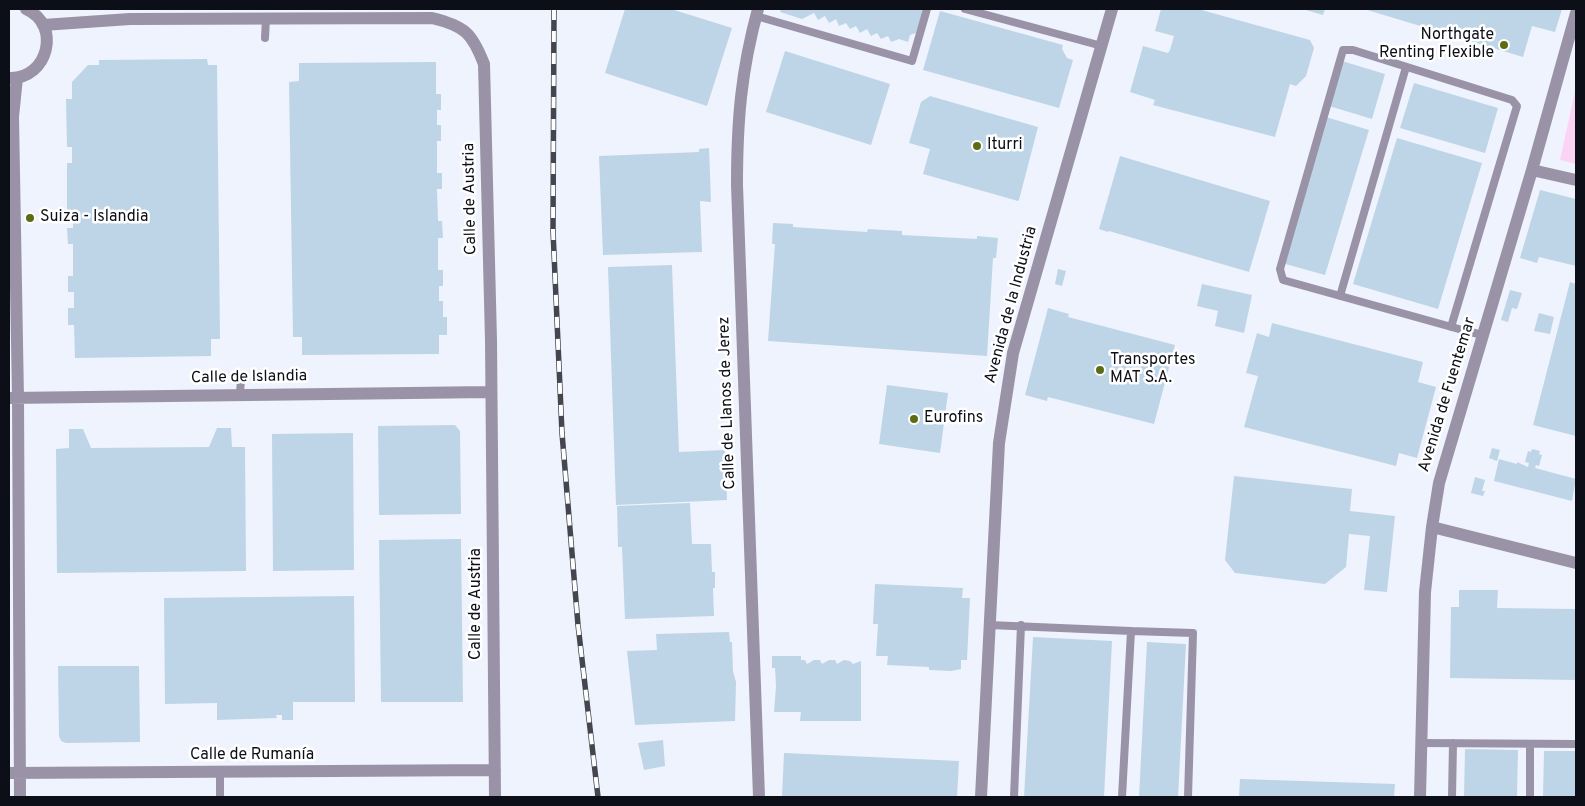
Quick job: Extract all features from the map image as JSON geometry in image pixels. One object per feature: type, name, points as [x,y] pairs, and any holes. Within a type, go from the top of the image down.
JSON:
[{"type":"street","points":[[20,797],[14,773],[13,78],[29,74],[39,66],[48,45],[42,18],[26,9]]},
{"type":"street","name":"Avenida de la Industria","points":[[981,797],[999,443],[1013,353],[1112,9]]},
{"type":"street","name":"Calle de Llanos de Jerez","points":[[757,12],[748,45],[742,84],[737,150],[759,797]]},
{"type":"street","name":"Avenida de Fuentemar","points":[[1420,797],[1424,592],[1438,483],[1532,170],[1576,12]]},
{"type":"street","name":"Calle de Austria","points":[[42,18],[432,18],[450,22],[468,32],[477,46],[484,64],[491,340],[495,797]]},
{"type":"street","points":[[1532,170],[1576,180]]},
{"type":"street","name":"Calle de Islandia","points":[[13,398],[490,392]]},
{"type":"street","points":[[1432,527],[1576,563]]},
{"type":"street","name":"Calle de Rumanía","points":[[14,773],[495,770]]},
{"type":"lane","points":[[757,12],[912,61],[927,9]]},
{"type":"lane","points":[[965,9],[1102,46]]},
{"type":"lane","points":[[264,38],[266,18]]},
{"type":"lane","points":[[1451,327],[1517,106],[1512,100],[1353,50],[1343,50],[1280,269],[1283,280],[1451,327],[1483,335]]},
{"type":"lane","points":[[1340,296],[1406,67]]},
{"type":"lane","points":[[240,395],[241,377]]},
{"type":"lane","points":[[989,625],[1193,633],[1188,797]]},
{"type":"lane","points":[[1014,797],[1021,625]]},
{"type":"lane","points":[[1122,797],[1131,632]]},
{"type":"lane","points":[[1421,743],[1576,744]]},
{"type":"lane","points":[[1452,797],[1453,743]]},
{"type":"lane","points":[[1530,744],[1530,797]]},
{"type":"lane","points":[[220,772],[220,797]]},
{"type":"shaded area","points":[[1576,87],[1576,164],[1560,160]]},
{"type":"building","points":[[625,9],[671,9],[732,28],[707,106],[605,73]]},
{"type":"building","points":[[781,9],[922,9],[923,12],[916,33],[910,35],[908,42],[899,39],[891,42],[888,36],[881,39],[877,33],[871,36],[867,29],[860,33],[856,26],[850,29],[846,23],[839,26],[836,19],[829,23],[825,16],[818,20],[814,13],[802,19],[780,12]]},
{"type":"building","points":[[1161,9],[1198,9],[1310,40],[1314,48],[1306,76],[1296,86],[1290,84],[1275,137],[1153,105],[1155,100],[1130,92],[1143,46],[1168,53],[1170,50],[1174,36],[1155,31]]},
{"type":"building","points":[[1302,9],[1325,9],[1323,15]]},
{"type":"building","name":"Northgate Renting Flexible","points":[[1364,9],[1562,9],[1555,32],[1532,26],[1523,57]]},
{"type":"building","points":[[940,11],[1063,45],[1062,49],[1067,58],[1073,60],[1059,108],[923,70]]},
{"type":"building","points":[[785,51],[890,84],[871,145],[766,112]]},
{"type":"building","points":[[207,59],[208,65],[217,65],[220,339],[211,339],[211,356],[75,358],[74,325],[68,325],[68,308],[74,308],[74,292],[68,292],[68,276],[73,276],[73,244],[68,244],[67,228],[73,228],[73,212],[67,211],[67,163],[72,163],[72,147],[67,147],[66,99],[72,99],[72,82],[88,65],[99,65],[99,60]]},
{"type":"building","points":[[1342,61],[1385,74],[1372,119],[1329,106]]},
{"type":"building","points":[[436,62],[436,94],[441,94],[441,110],[437,110],[437,125],[441,125],[441,141],[437,141],[437,173],[442,173],[442,189],[437,189],[438,221],[442,221],[443,238],[438,238],[438,270],[443,270],[443,286],[439,286],[439,301],[443,301],[443,317],[447,317],[447,335],[439,335],[439,354],[302,355],[302,337],[293,337],[289,82],[299,81],[299,63]]},
{"type":"building","points":[[1414,83],[1498,108],[1485,153],[1400,128]]},
{"type":"building","name":"Iturri","points":[[930,96],[1038,127],[1018,201],[923,174],[930,149],[909,143],[921,102]]},
{"type":"building","points":[[1326,117],[1369,130],[1325,275],[1282,263]]},
{"type":"building","points":[[1397,138],[1482,163],[1438,309],[1353,284]]},
{"type":"building","points":[[709,148],[711,202],[700,201],[702,252],[603,255],[599,156],[699,152],[699,149]]},
{"type":"building","points":[[1120,156],[1270,201],[1249,272],[1099,229]]},
{"type":"building","points":[[1540,190],[1576,199],[1576,266],[1539,257],[1537,263],[1520,258]]},
{"type":"building","points":[[773,223],[793,224],[793,227],[867,232],[868,229],[902,231],[902,235],[977,239],[977,236],[998,238],[996,258],[993,258],[987,356],[768,341],[775,244],[772,244]]},
{"type":"building","points":[[672,265],[679,452],[725,450],[727,500],[616,505],[608,267]]},
{"type":"building","points":[[1058,269],[1066,271],[1062,286],[1055,284]]},
{"type":"building","points":[[1570,282],[1576,284],[1576,436],[1533,425]]},
{"type":"building","points":[[1202,284],[1252,295],[1244,333],[1215,326],[1218,311],[1197,306]]},
{"type":"building","points":[[1510,290],[1522,293],[1517,309],[1512,308],[1508,322],[1501,320]]},
{"type":"building","name":"Transportes MAT S.A.","points":[[1048,308],[1069,314],[1068,317],[1175,345],[1154,424],[1048,397],[1047,401],[1025,395]]},
{"type":"building","points":[[1539,313],[1554,317],[1550,334],[1534,331]]},
{"type":"building","points":[[1272,323],[1423,362],[1418,382],[1436,387],[1417,458],[1399,453],[1396,466],[1244,427],[1258,376],[1246,373],[1257,333],[1269,337]]},
{"type":"building","name":"Eurofins","points":[[887,385],[948,393],[940,453],[879,444]]},
{"type":"building","points":[[455,425],[460,431],[461,514],[379,515],[378,426]]},
{"type":"building","points":[[217,428],[231,428],[232,447],[245,447],[246,571],[57,573],[56,449],[69,448],[69,429],[83,429],[91,448],[209,447]]},
{"type":"building","points":[[353,433],[354,570],[273,571],[272,434]]},
{"type":"building","points":[[1492,448],[1500,450],[1497,461],[1489,458]]},
{"type":"building","points":[[1532,449],[1540,451],[1539,454],[1542,455],[1539,466],[1536,465],[1535,468],[1576,479],[1572,501],[1494,481],[1499,459],[1517,464],[1517,462],[1528,467],[1529,463],[1525,462],[1528,451],[1531,452]]},
{"type":"building","points":[[1234,476],[1352,489],[1350,511],[1395,516],[1387,592],[1364,590],[1370,536],[1349,534],[1346,567],[1325,584],[1235,573],[1225,560]]},
{"type":"building","points":[[1475,477],[1485,480],[1482,491],[1485,491],[1483,496],[1471,493]]},
{"type":"building","points":[[690,503],[692,544],[711,544],[712,572],[715,572],[715,588],[713,588],[714,616],[625,619],[622,547],[618,547],[617,506]]},
{"type":"building","points":[[461,539],[463,702],[381,702],[379,540]]},
{"type":"building","points":[[875,584],[963,588],[962,598],[970,598],[967,660],[961,660],[961,669],[951,671],[929,670],[929,667],[887,665],[888,656],[876,656],[878,624],[873,624]]},
{"type":"building","points":[[1459,590],[1498,590],[1497,608],[1576,609],[1576,680],[1450,678],[1451,607],[1459,607]]},
{"type":"building","points":[[354,596],[355,702],[293,702],[293,720],[282,720],[282,715],[276,715],[277,718],[217,720],[217,703],[165,704],[164,598]]},
{"type":"building","points":[[729,632],[730,642],[732,642],[733,671],[736,682],[735,721],[635,725],[627,651],[657,650],[656,634]]},
{"type":"building","points":[[1033,637],[1112,641],[1104,797],[1024,797]]},
{"type":"building","points":[[1147,642],[1186,644],[1178,797],[1139,797]]},
{"type":"building","points":[[772,656],[801,656],[801,660],[805,660],[807,664],[814,660],[820,660],[822,664],[829,660],[835,660],[837,664],[844,660],[850,661],[853,664],[861,661],[861,721],[800,721],[801,712],[774,712],[776,686],[775,668],[772,668]]},
{"type":"building","points":[[58,666],[139,666],[140,742],[66,743],[61,741],[59,736]]},
{"type":"building","points":[[663,740],[665,766],[644,770],[638,743]]},
{"type":"building","points":[[1465,749],[1518,750],[1517,797],[1464,797]]},
{"type":"building","points":[[1544,751],[1576,751],[1576,797],[1543,797]]},
{"type":"building","points":[[784,753],[959,761],[957,797],[782,797]]},
{"type":"building","points":[[1240,779],[1395,784],[1394,797],[1239,797]]},
{"type":"railway","points":[[554,9],[553,231],[562,433],[578,625],[598,797]]},
{"type":"place","name":"Northgate Renting Flexible","points":[[1504,45]]},
{"type":"place","name":"Iturri","points":[[977,146]]},
{"type":"place","name":"Suiza - Islandia","points":[[30,218]]},
{"type":"place","name":"Transportes MAT S.A.","points":[[1100,370]]},
{"type":"place","name":"Eurofins","points":[[914,419]]}]
